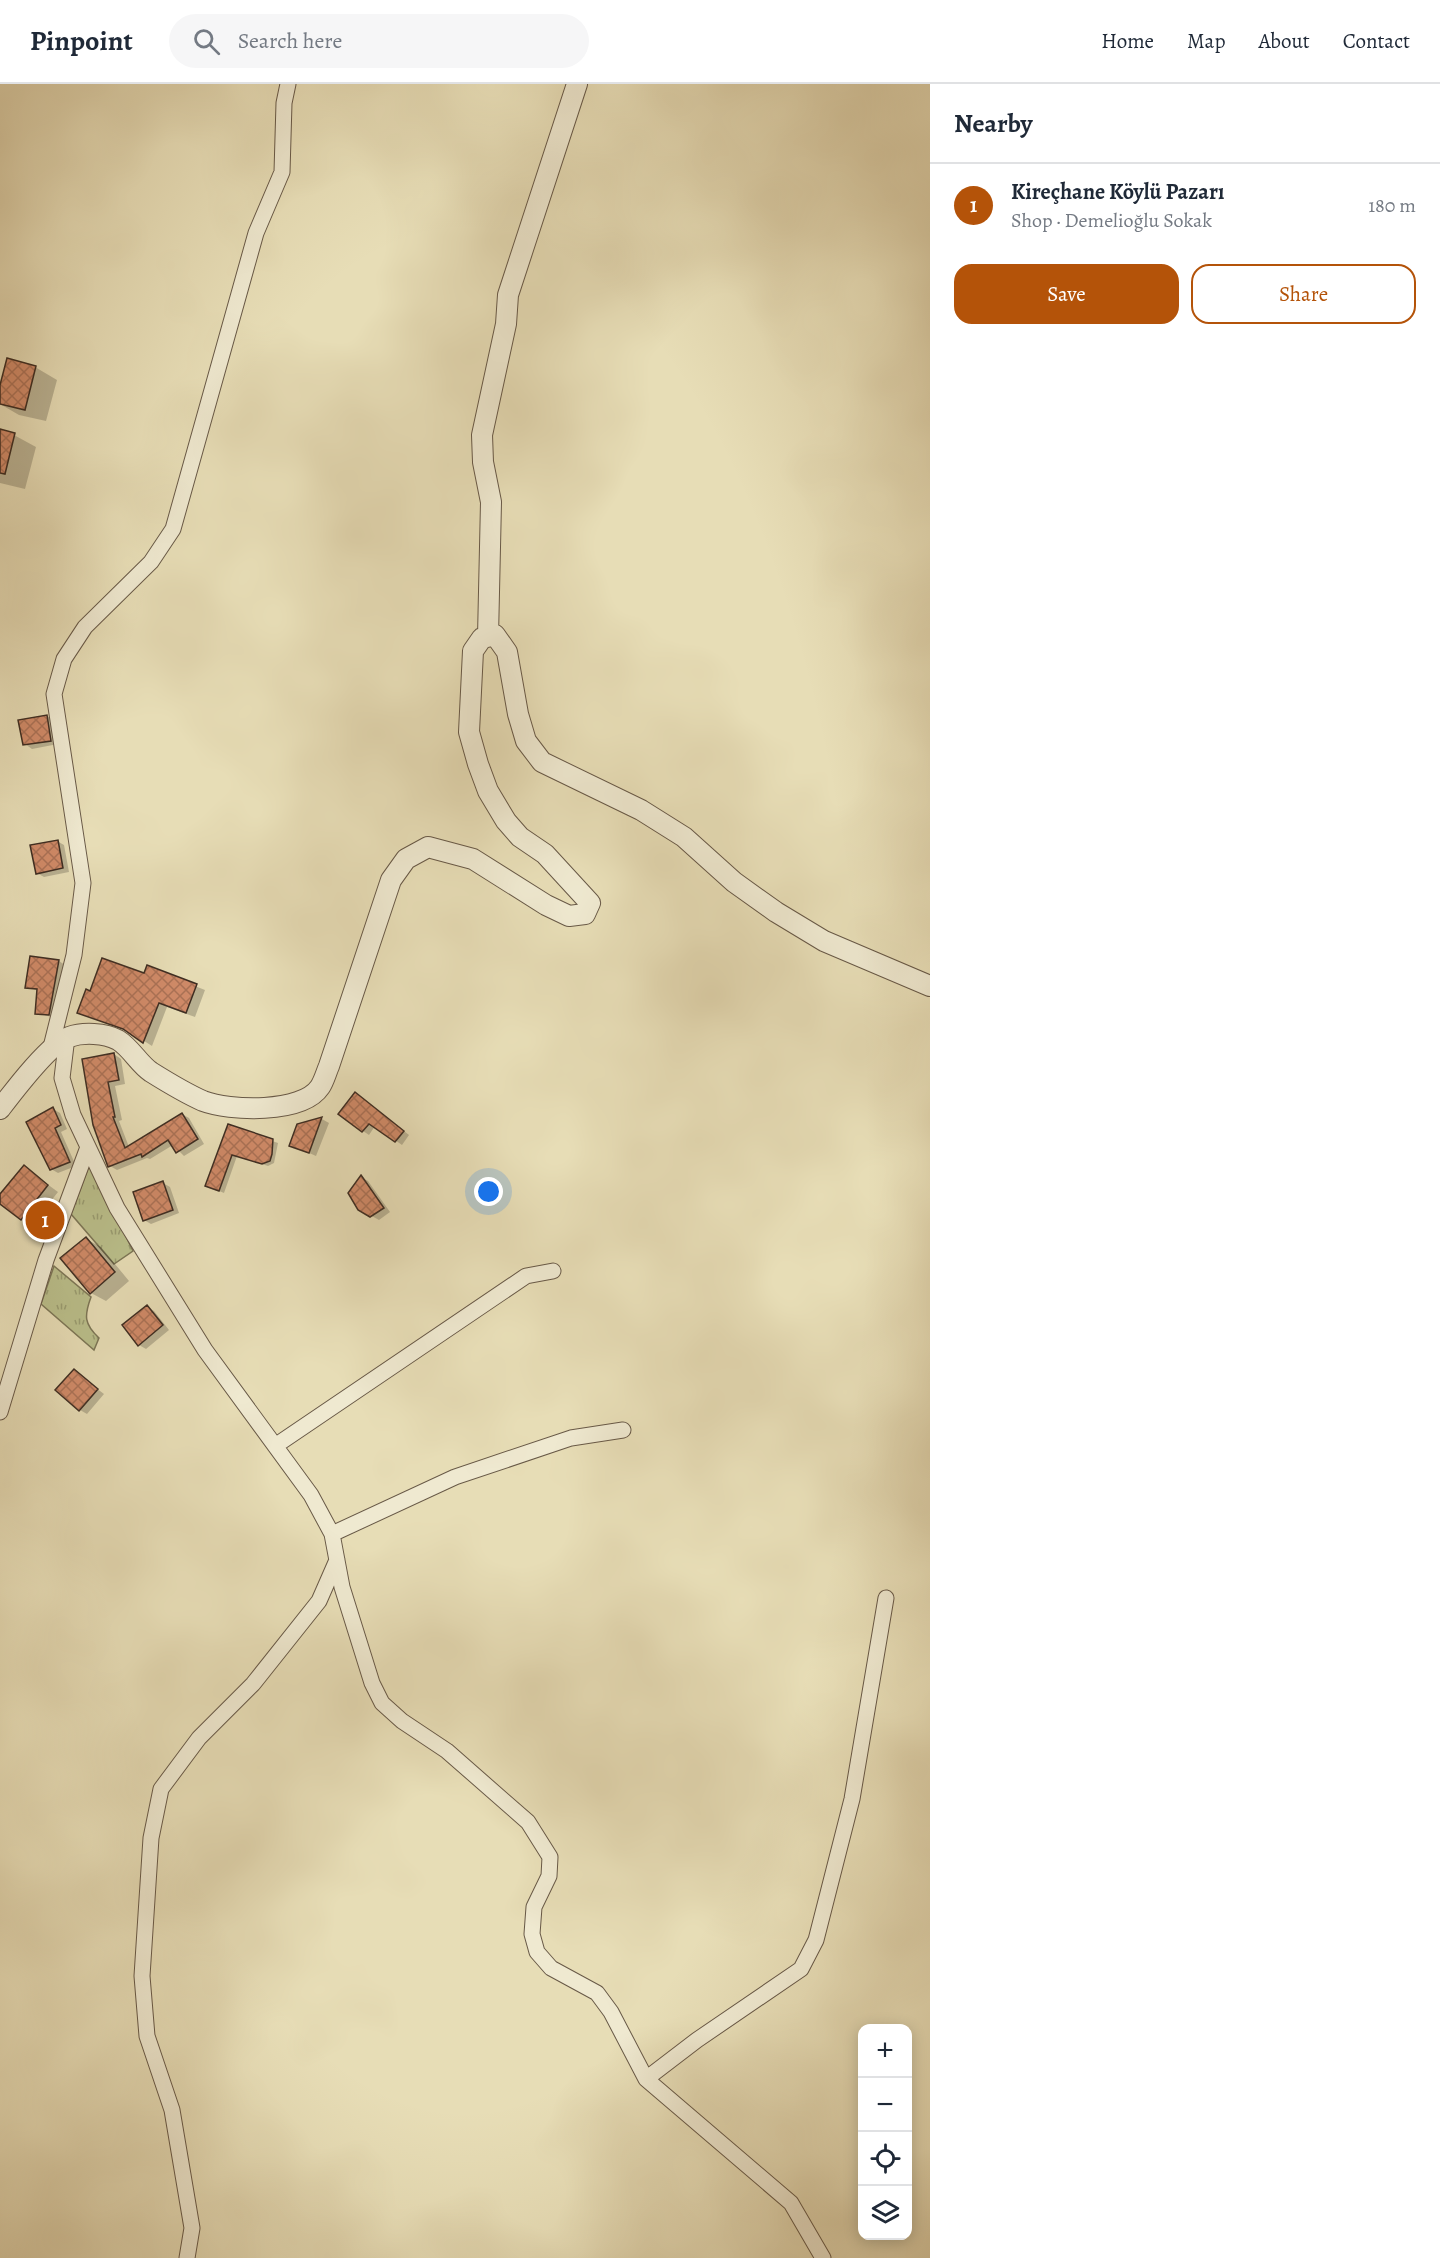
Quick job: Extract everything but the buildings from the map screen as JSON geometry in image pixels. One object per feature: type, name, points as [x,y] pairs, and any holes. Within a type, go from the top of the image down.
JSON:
[{"type":"street","points":[[50,1052],[74,955],[83,883],[54,694],[64,659],[85,627],[151,562],[173,529],[256,233],[282,172],[284,103],[288,84]]},
{"type":"street","points":[[488,637],[491,502],[483,462],[482,435],[506,324],[508,295],[576,84]]},
{"type":"street","points":[[0,1109],[23,1079],[67,1037],[101,1035],[118,1040],[148,1070],[205,1101],[230,1107],[283,1106],[304,1101],[320,1088],[391,880],[406,859],[428,847],[473,859],[546,905],[569,916],[585,914],[590,903],[545,854],[520,837],[506,820],[488,791],[478,764],[469,732],[473,651],[482,638],[495,634],[507,652],[518,714],[526,741],[542,762],[641,810],[684,837],[734,882],[824,941],[930,986]]},
{"type":"street","points":[[67,1037],[62,1078],[73,1115],[88,1147],[117,1208],[199,1340],[311,1495],[332,1534],[345,1598],[372,1683],[382,1702],[402,1720],[447,1751],[528,1822],[550,1857],[549,1876],[534,1907],[532,1934],[537,1952],[551,1968],[597,1993],[611,2012],[646,2079],[791,2203],[822,2258]]},
{"type":"street","points":[[0,1412],[46,1260],[88,1147]]},
{"type":"street","points":[[276,1446],[526,1276],[554,1271]]},
{"type":"street","points":[[332,1534],[455,1477],[571,1438],[623,1430]]},
{"type":"street","points":[[187,2258],[192,2228],[172,2110],[147,2036],[142,1977],[151,1838],[161,1789],[199,1738],[253,1684],[319,1601],[337,1560]]},
{"type":"street","points":[[646,2079],[697,2040],[801,1969],[816,1940],[852,1798],[886,1598]]},
{"type":"green space","points":[[90,1163],[133,1251],[114,1264],[71,1214]]},
{"type":"green space","points":[[54,1266],[91,1297],[86,1315],[90,1328],[99,1338],[94,1350],[41,1304]]},
{"type":"place","name":"Kireçhane Köylü Pazarı","points":[[45,1220]]}]
